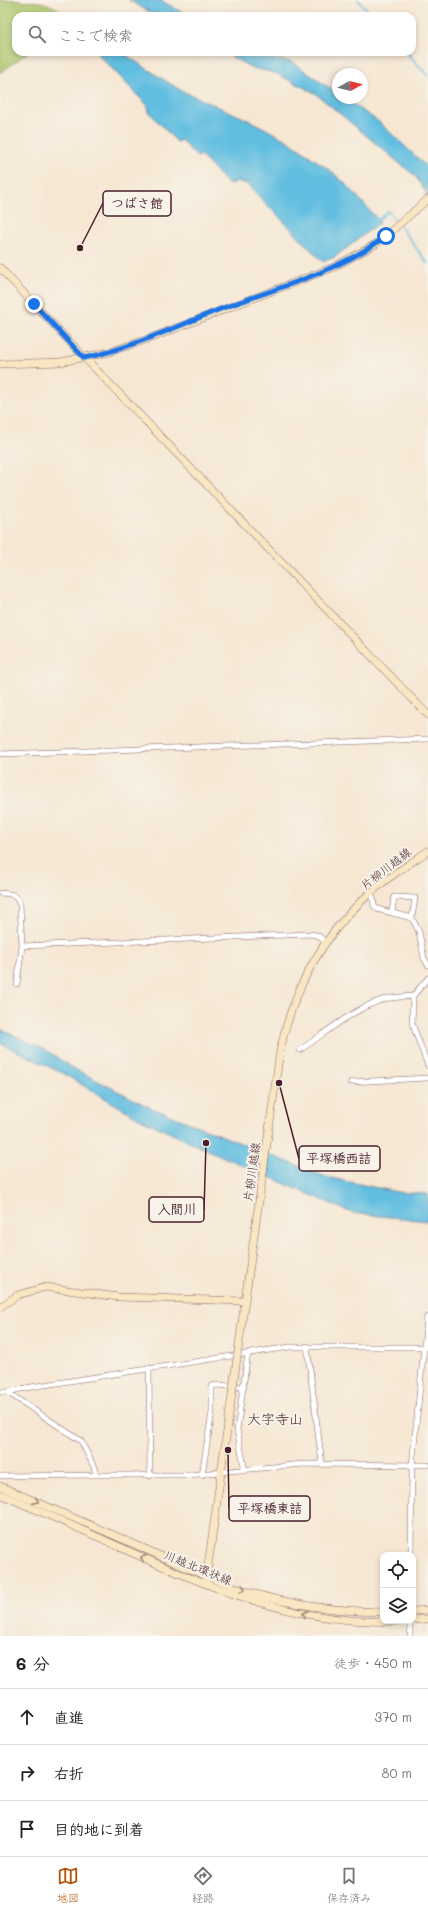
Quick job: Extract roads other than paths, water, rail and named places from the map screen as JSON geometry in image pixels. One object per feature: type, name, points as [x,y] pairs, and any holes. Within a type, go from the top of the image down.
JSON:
[{"type":"main road","points":[[0,364],[61,362],[109,352],[151,338],[334,267],[376,244],[428,198]]},
{"type":"main road","points":[[0,268],[84,358],[428,715]]},
{"type":"main road","name":"片柳川越線","points":[[205,1584],[280,1051],[291,1010],[307,970],[325,942],[339,925],[370,893],[428,850]]},
{"type":"main road","points":[[0,1307],[18,1295],[46,1287],[118,1297],[245,1301]]},
{"type":"main road","name":"川越北環状線","points":[[0,1486],[206,1576],[245,1590],[281,1600],[334,1609],[380,1612]]},
{"type":"main road","name":"川越北環状線","points":[[0,1494],[205,1584],[264,1605],[304,1614],[359,1620],[380,1621]]},
{"type":"main road","points":[[416,1611],[428,1610]]},
{"type":"main road","points":[[416,1620],[428,1619]]},
{"type":"street","points":[[0,754],[428,739]]},
{"type":"street","points":[[0,893],[13,894],[19,899],[22,946],[17,980],[18,984]]},
{"type":"street","points":[[370,893],[373,897],[374,906],[376,909],[412,918]]},
{"type":"street","points":[[392,913],[394,897],[414,898],[412,918],[419,932],[424,958],[428,965]]},
{"type":"street","points":[[22,946],[312,934],[319,936],[325,942]]},
{"type":"street","points":[[428,978],[413,996],[412,1023],[428,1066]]},
{"type":"street","points":[[300,1050],[340,1023],[376,1003],[392,998],[413,996]]},
{"type":"street","points":[[350,1082],[428,1078]]},
{"type":"street","points":[[411,1552],[412,1466],[426,1347],[427,1317]]},
{"type":"street","points":[[308,1346],[322,1464]]},
{"type":"street","points":[[0,1392],[290,1347],[426,1347]]},
{"type":"street","points":[[245,1471],[237,1430],[248,1353]]},
{"type":"street","points":[[150,1368],[150,1476]]},
{"type":"street","points":[[202,1475],[212,1412],[212,1386],[244,1387]]},
{"type":"street","points":[[7,1392],[81,1441],[94,1467],[96,1476]]},
{"type":"street","points":[[0,1476],[202,1475],[286,1466],[322,1464],[428,1465]]},
{"type":"street","points":[[410,1636],[412,1624]]},
{"type":"water","points":[[128,0],[160,0],[182,12],[150,12]]},
{"type":"water","points":[[100,56],[127,56],[180,90],[253,122],[288,141],[327,168],[347,185],[380,222],[335,257],[323,262],[247,184],[237,181],[229,185],[200,155],[197,157],[181,140],[177,142],[149,112],[148,106]]},
{"type":"water","points":[[230,56],[258,56],[292,62],[332,90],[332,104],[353,104],[379,122],[428,168],[428,196],[416,177],[315,93],[275,73],[252,68]]},
{"type":"water","points":[[0,1029],[44,1049],[73,1068],[147,1106],[326,1177],[397,1192],[428,1194],[428,1221],[352,1213],[187,1141],[137,1117],[62,1073],[0,1043]]},
{"type":"waterway","points":[[358,0],[369,12]]},
{"type":"waterway","points":[[410,56],[428,76]]},
{"type":"waterway","points":[[377,221],[388,211],[397,223]]},
{"type":"waterway","points":[[400,226],[428,264]]},
{"type":"place","name":"つばさ館","points":[[80,248]]},
{"type":"place","name":"平塚橋西詰","points":[[279,1083]]},
{"type":"place","name":"入間川","points":[[206,1143]]},
{"type":"place","name":"平塚橋東詰","points":[[228,1450]]},
{"type":"district","name":"大字寺山","points":[[275,1419]]}]
